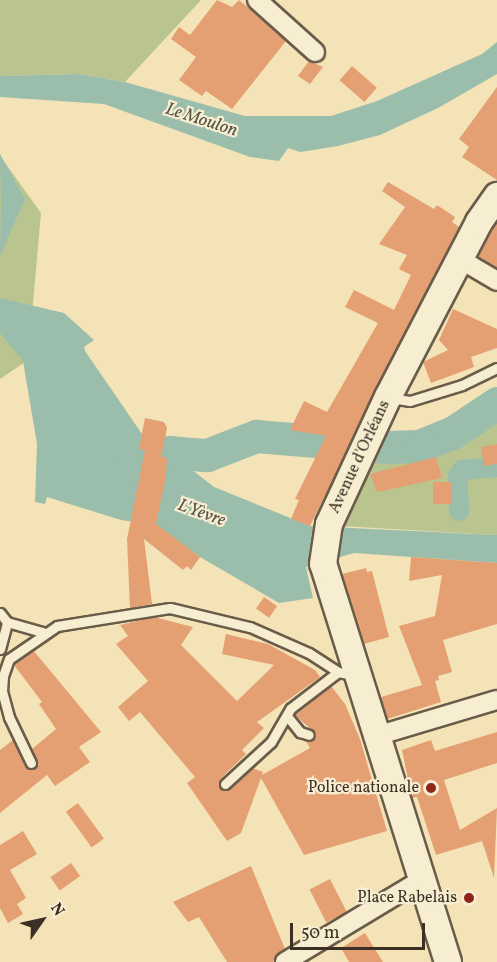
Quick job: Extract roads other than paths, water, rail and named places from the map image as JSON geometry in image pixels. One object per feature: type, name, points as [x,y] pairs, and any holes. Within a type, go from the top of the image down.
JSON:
[{"type":"main road","name":"Avenue d'Orléans","points":[[419,876],[376,736],[347,674],[323,564],[329,524],[388,397],[460,259],[497,196]]},
{"type":"main road","points":[[419,876],[448,962]]},
{"type":"street","points":[[256,0],[315,52]]},
{"type":"street","points":[[460,259],[497,281]]},
{"type":"street","points":[[376,736],[497,700]]},
{"type":"street","points":[[285,962],[419,876]]},
{"type":"lane","points":[[388,397],[410,401],[462,385],[497,368]]},
{"type":"lane","points":[[31,763],[9,717],[2,690],[3,676],[9,659],[43,632],[57,626],[170,608],[250,627],[309,653],[347,674],[291,708],[271,742],[225,784]]},
{"type":"lane","points":[[0,613],[7,622],[43,632]]},
{"type":"lane","points":[[0,649],[7,622]]},
{"type":"lane","points":[[287,716],[300,732],[309,735]]},
{"type":"water","name":"Le Moulon","points":[[497,42],[497,74],[438,108],[380,135],[338,146],[300,152],[288,148],[279,161],[250,157],[104,104],[0,97],[0,76],[80,74],[125,82],[245,116],[331,116],[377,101],[482,54]]},
{"type":"water","points":[[0,154],[25,199],[0,256],[1,204]]},
{"type":"water","name":"L'Yèvre","points":[[0,298],[64,313],[94,340],[84,347],[85,351],[142,434],[140,449],[169,452],[214,487],[310,526],[497,535],[497,563],[354,553],[306,567],[313,598],[279,603],[200,557],[156,525],[121,520],[47,497],[45,504],[35,502],[37,444],[23,361],[0,333]]},
{"type":"water","points":[[497,398],[497,417],[462,438],[373,460],[386,439],[407,440],[442,431]]},
{"type":"waterway","points":[[127,465],[169,452],[207,455],[256,436],[388,447],[419,446],[452,433],[497,403]]},
{"type":"waterway","points":[[459,511],[458,476],[462,470],[497,467]]},
{"type":"place","name":"Police nationale","points":[[431,788]]},
{"type":"place","name":"Place Rabelais","points":[[469,898]]}]
